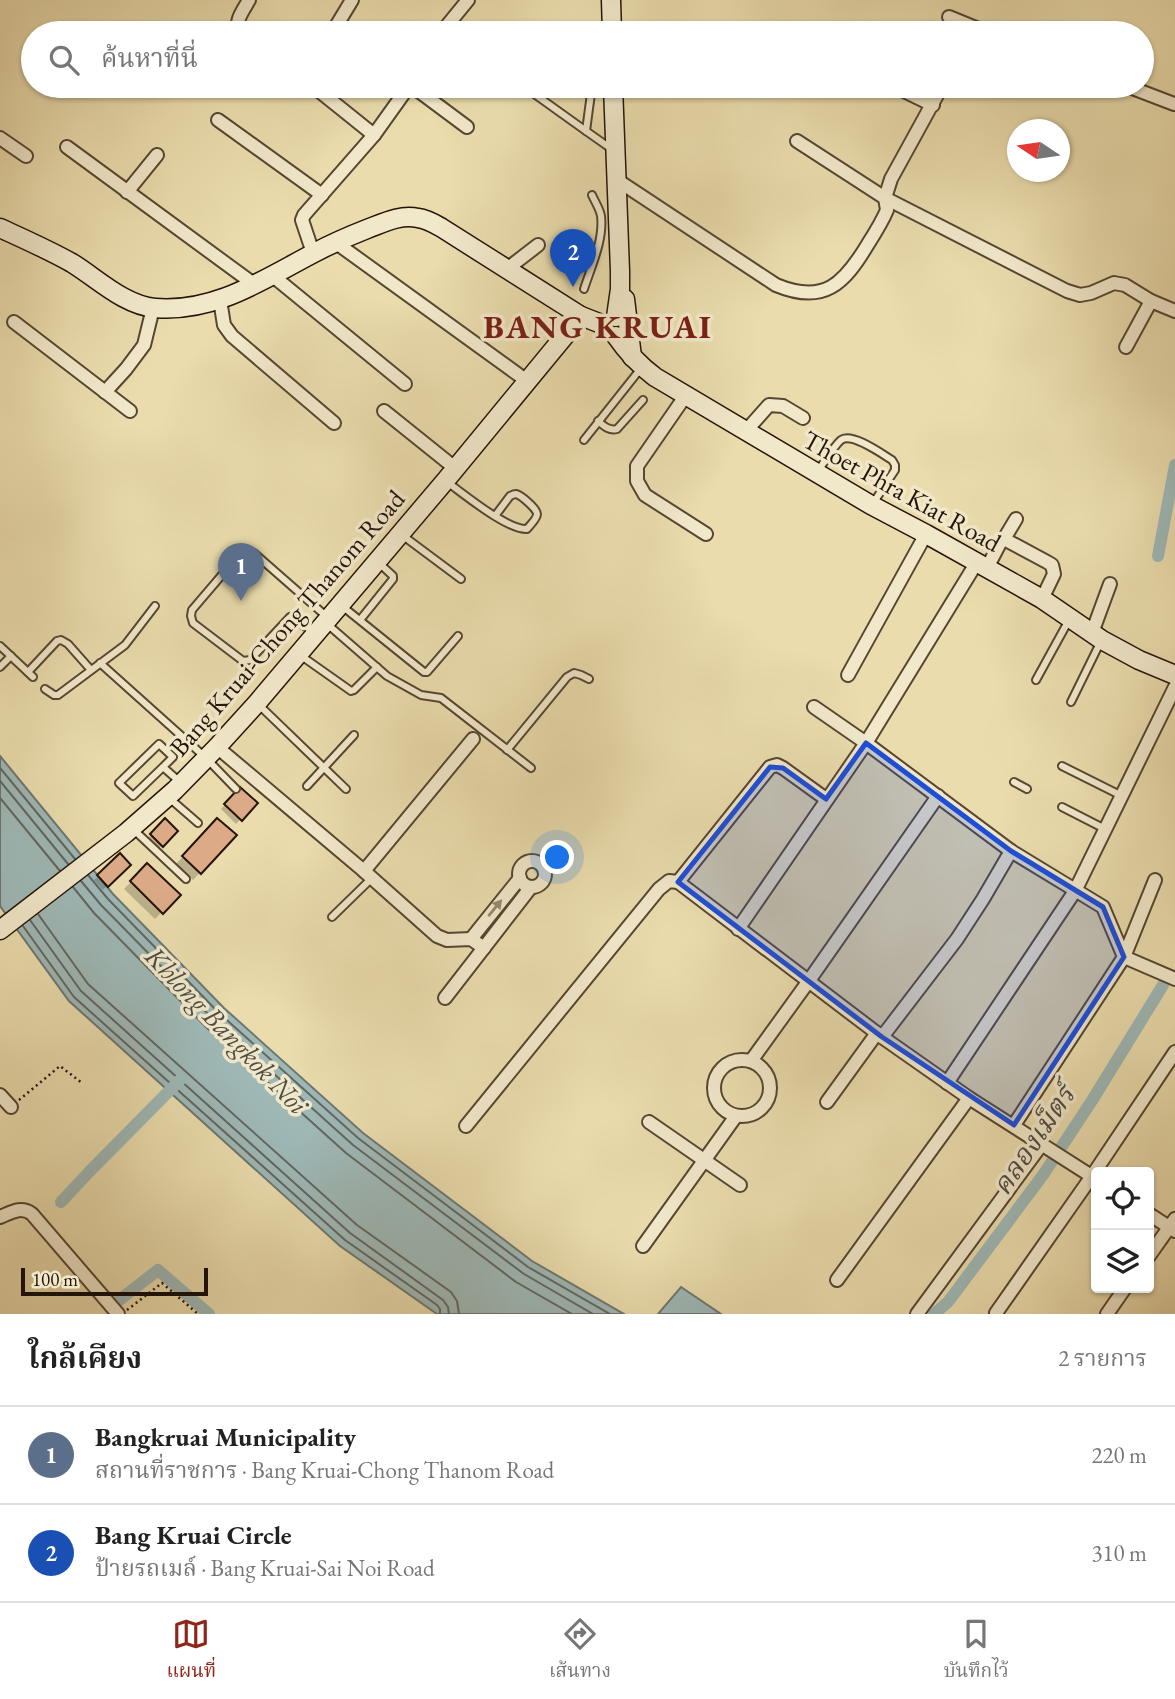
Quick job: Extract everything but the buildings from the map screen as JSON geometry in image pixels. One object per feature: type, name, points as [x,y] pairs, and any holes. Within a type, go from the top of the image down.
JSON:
[{"type":"main road","points":[[611,0],[612,21]]},
{"type":"main road","points":[[614,98],[617,180],[609,216],[620,286],[626,300],[637,362]]},
{"type":"main road","points":[[0,228],[70,262],[128,299],[153,308],[186,307],[220,300],[273,276],[335,242],[391,219],[418,218],[442,228],[581,316],[598,323]]},
{"type":"main road","points":[[581,316],[599,312],[608,305],[620,286]]},
{"type":"main road","points":[[616,317],[620,286]]},
{"type":"main road","points":[[608,315],[616,317],[621,328],[616,335],[608,337],[600,332],[598,323],[608,315]]},
{"type":"main road","name":"Bang Kruai-Chong Thanom Road","points":[[0,930],[112,845],[167,797],[211,753],[328,620],[581,316]]},
{"type":"main road","name":"Thoet Phra Kiat Road","points":[[616,335],[637,362],[655,377],[745,432],[1042,599],[1139,660],[1175,675]]},
{"type":"street","points":[[238,21],[249,0]]},
{"type":"street","points":[[339,21],[352,0]]},
{"type":"street","points":[[451,21],[468,0]]},
{"type":"street","points":[[949,17],[955,21]]},
{"type":"street","points":[[1154,96],[1174,104]]},
{"type":"street","points":[[328,98],[374,135]]},
{"type":"street","points":[[313,253],[302,220],[304,215],[374,135],[401,98]]},
{"type":"street","points":[[427,98],[467,127]]},
{"type":"street","points":[[919,98],[933,105]]},
{"type":"street","points":[[617,180],[776,285],[791,291],[821,292],[837,285],[861,255],[885,216],[887,210],[884,198],[891,179],[936,98]]},
{"type":"street","points":[[218,120],[322,195]]},
{"type":"street","points":[[0,138],[26,156]]},
{"type":"street","points":[[797,141],[884,198],[1067,291],[1080,295],[1114,283],[1125,285],[1151,301],[1175,311]]},
{"type":"street","points":[[66,147],[255,285]]},
{"type":"street","points":[[127,192],[157,155]]},
{"type":"street","points":[[335,242],[527,381]]},
{"type":"street","points":[[507,269],[538,245]]},
{"type":"street","points":[[273,276],[405,384]]},
{"type":"street","points":[[220,300],[225,325],[232,336],[334,423]]},
{"type":"street","points":[[1126,347],[1151,301]]},
{"type":"street","points":[[105,392],[144,345],[153,308]]},
{"type":"street","points":[[14,322],[130,411]]},
{"type":"street","points":[[686,395],[637,466],[637,481],[645,495],[706,534]]},
{"type":"street","points":[[745,432],[769,405],[783,406],[803,418]]},
{"type":"street","points":[[384,411],[451,474]]},
{"type":"street","points":[[738,929],[866,743],[982,565],[1004,539],[1016,519]]},
{"type":"street","points":[[848,675],[926,534]]},
{"type":"street","points":[[1004,539],[1052,565],[1054,574],[1042,599]]},
{"type":"street","points":[[1097,636],[1110,584]]},
{"type":"street","points":[[947,1083],[1075,891],[1175,688]]},
{"type":"street","points":[[814,707],[1012,851],[1103,907],[1124,957],[1175,979]]},
{"type":"street","points":[[368,874],[473,738]]},
{"type":"street","points":[[211,753],[368,874],[437,936],[447,940],[471,939],[484,948]]},
{"type":"street","points":[[678,882],[769,767],[777,765],[783,768],[826,799]]},
{"type":"street","points":[[751,1060],[938,796]]},
{"type":"street","points":[[827,1102],[957,939],[1012,851]]},
{"type":"street","points":[[530,860],[543,866],[545,873],[544,880],[538,886],[531,887],[524,884],[519,870],[530,860]]},
{"type":"street","points":[[471,939],[520,878]]},
{"type":"street","points":[[1014,1125],[1124,957],[1155,880]]},
{"type":"street","points":[[466,1126],[659,889],[669,881],[678,882],[808,982],[947,1083],[1091,1175]]},
{"type":"street","points":[[445,998],[531,887]]},
{"type":"street","points":[[1100,1167],[1175,1052]]},
{"type":"street","points":[[736,1060],[751,1060],[765,1071],[771,1087],[766,1104],[753,1115],[736,1116],[722,1109],[715,1096],[715,1081],[722,1067],[736,1060]]},
{"type":"street","points":[[0,1095],[12,1107]]},
{"type":"street","points":[[837,1280],[969,1098]]},
{"type":"street","points":[[643,1246],[736,1116]]},
{"type":"street","points":[[649,1122],[740,1185]]},
{"type":"street","points":[[916,1314],[1042,1144]]},
{"type":"street","points":[[996,1313],[1091,1181]]},
{"type":"street","points":[[0,1217],[26,1209],[120,1314]]},
{"type":"street","points":[[1154,1216],[1173,1226],[1154,1250]]},
{"type":"street","points":[[1107,1314],[1122,1293]]},
{"type":"lane","points":[[540,98],[616,152]]},
{"type":"lane","points":[[586,131],[590,98]]},
{"type":"lane","points":[[584,289],[609,216],[592,195]]},
{"type":"lane","points":[[584,440],[637,362]]},
{"type":"lane","points":[[598,421],[607,428],[617,429],[643,400]]},
{"type":"lane","points":[[816,474],[840,441],[846,438],[855,439],[887,457],[892,460],[895,470],[871,505]]},
{"type":"lane","points":[[451,474],[495,516],[522,530],[527,529],[537,517],[537,513],[517,494],[513,494],[495,516]]},
{"type":"lane","points":[[400,534],[461,579]]},
{"type":"lane","points":[[254,553],[387,676],[421,695],[441,698],[531,768]]},
{"type":"lane","points":[[360,620],[393,579],[377,561]]},
{"type":"lane","points":[[233,562],[192,610],[191,616],[193,623],[243,661],[250,660],[290,617],[360,620],[424,672],[458,636]]},
{"type":"lane","points":[[45,689],[58,695],[125,645],[155,606]]},
{"type":"lane","points":[[1036,680],[1070,618]]},
{"type":"lane","points":[[1071,702],[1097,636]]},
{"type":"lane","points":[[27,672],[61,640],[68,644],[91,670]]},
{"type":"lane","points":[[0,646],[33,677]]},
{"type":"lane","points":[[299,654],[351,691],[377,667]]},
{"type":"lane","points":[[0,667],[11,656]]},
{"type":"lane","points":[[100,663],[211,753],[236,789]]},
{"type":"lane","points":[[507,750],[567,677],[574,673],[589,679]]},
{"type":"lane","points":[[257,703],[346,789]]},
{"type":"lane","points":[[307,786],[354,735]]},
{"type":"lane","points":[[159,744],[173,757],[163,767],[133,796],[119,783],[159,744]]},
{"type":"lane","points":[[1062,766],[1122,796]]},
{"type":"lane","points":[[163,767],[182,783]]},
{"type":"lane","points":[[1014,782],[1027,789]]},
{"type":"lane","points":[[167,797],[198,823]]},
{"type":"lane","points":[[1062,807],[1105,829]]},
{"type":"lane","points":[[132,828],[186,879]]},
{"type":"lane","points":[[332,917],[368,874]]},
{"type":"path","points":[[12,1107],[60,1066],[82,1083]]},
{"type":"path","points":[[120,1314],[162,1283],[198,1314]]},
{"type":"highlighted area","points":[[866,743],[1011,851],[1103,907],[1124,957],[1014,1125],[882,1037],[678,882],[770,767],[783,768],[826,799]]},
{"type":"water","name":"Khlong Bangkok Noi","points":[[0,756],[113,894],[224,1008],[363,1133],[532,1261],[624,1314],[437,1314],[340,1246],[69,1001],[0,906]]},
{"type":"water","points":[[681,1287],[721,1314],[658,1314]]},
{"type":"waterway","points":[[1158,556],[1175,465]]},
{"type":"waterway","name":"คลองเม็ตร์","points":[[934,1314],[948,1302],[1043,1175],[1163,985]]},
{"type":"waterway","points":[[61,1202],[180,1080]]},
{"type":"waterway","points":[[105,1295],[113,1305],[158,1270],[209,1314]]},
{"type":"place","name":"Bang Kruai Circle","points":[[573,287]]},
{"type":"place","name":"Bangkruai Municipality","points":[[241,601]]},
{"type":"district","name":"BANG KRUAI","points":[[598,326]]}]
